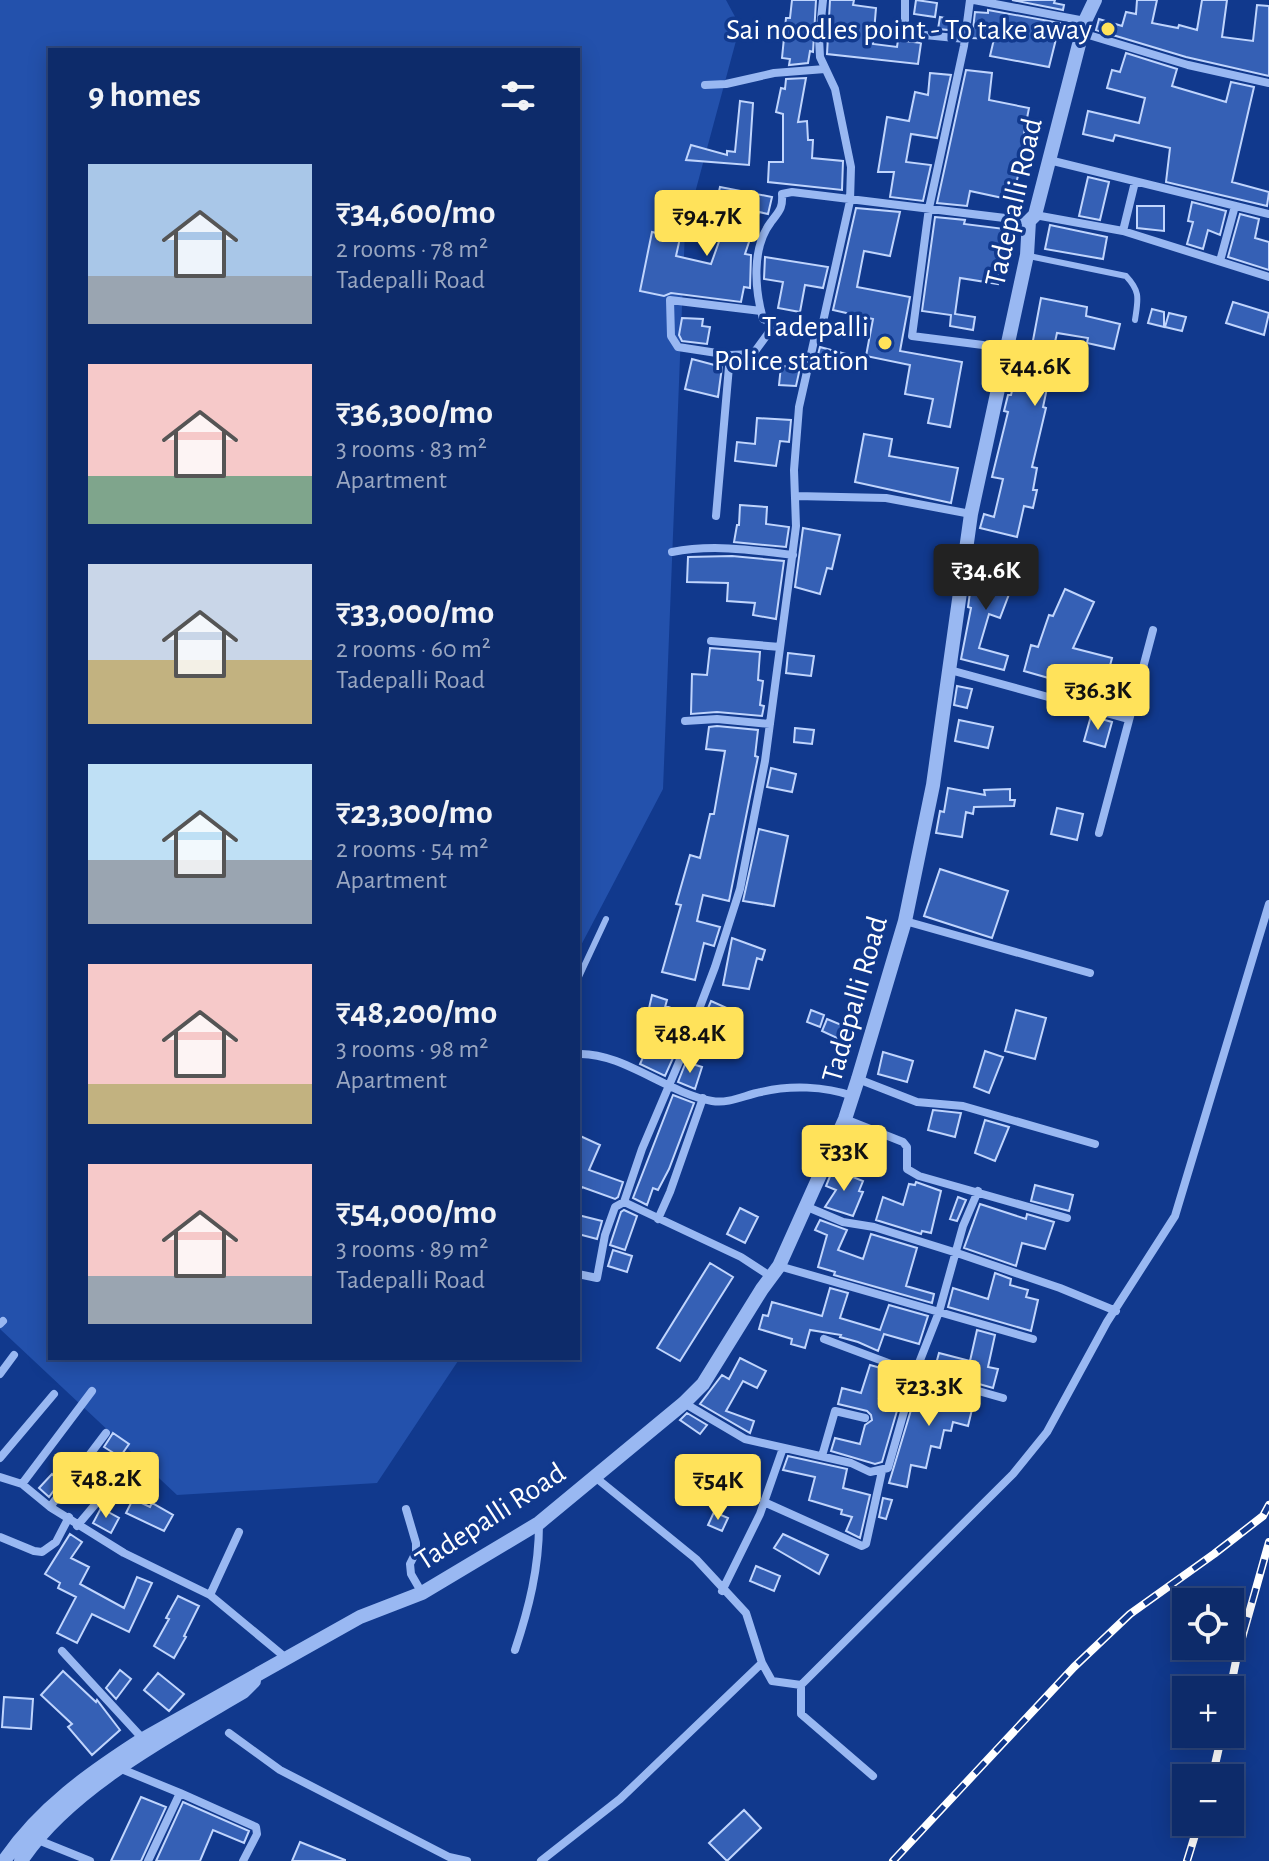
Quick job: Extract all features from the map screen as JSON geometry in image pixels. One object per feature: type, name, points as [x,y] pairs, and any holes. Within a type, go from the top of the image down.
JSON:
[{"type":"street","points":[[580,1274],[597,1278],[605,1235],[615,1207],[624,1202],[715,967],[740,889],[770,724],[793,555],[794,470],[799,407],[816,332],[823,322],[850,201],[851,167],[835,89],[820,57],[823,0]]},
{"type":"street","points":[[905,0],[905,33],[965,39]]},
{"type":"street","points":[[1004,355],[983,345],[912,336],[929,208],[972,0],[1084,27],[1188,65],[1269,83]]},
{"type":"street","name":"Tadepalli Road","points":[[8,1856],[31,1827],[72,1788],[143,1739],[360,1617],[422,1593],[539,1523],[703,1384],[775,1271],[845,1119],[905,921],[933,785],[971,514],[1027,255],[1032,218],[1084,27],[1095,0]]},
{"type":"street","points":[[705,85],[726,84],[774,73],[825,69]]},
{"type":"street","points":[[1048,160],[1269,214]]},
{"type":"street","points":[[1123,231],[1135,182]]},
{"type":"street","points":[[816,332],[763,319],[755,292],[758,253],[771,221],[779,215],[783,206],[782,194],[792,192],[850,201],[1032,218],[1123,231],[1269,277]]},
{"type":"street","points":[[1220,261],[1235,206]]},
{"type":"street","points":[[761,311],[670,300],[671,336],[678,347],[730,355],[753,354],[775,324]]},
{"type":"street","points":[[716,516],[730,355]]},
{"type":"street","points":[[796,496],[886,498],[971,514]]},
{"type":"street","points":[[672,552],[725,548],[793,555]]},
{"type":"street","points":[[1099,833],[1153,630]]},
{"type":"street","points":[[711,641],[780,647]]},
{"type":"street","points":[[950,670],[1128,719]]},
{"type":"street","points":[[685,721],[696,723],[717,719],[770,724]]},
{"type":"street","points":[[873,1776],[801,1714],[801,1685],[1013,1474],[1047,1432],[1107,1322],[1175,1216],[1269,904]]},
{"type":"street","points":[[905,921],[1090,973]]},
{"type":"street","points":[[580,1054],[597,1055],[703,1098],[728,1100],[789,1087],[838,1091],[853,1096]]},
{"type":"street","points":[[858,1079],[917,1102],[963,1106],[1095,1144]]},
{"type":"street","points":[[658,1219],[703,1098]]},
{"type":"street","points":[[845,1119],[903,1142],[907,1147],[907,1169],[919,1176],[1067,1218]]},
{"type":"street","points":[[684,1403],[745,1439],[851,1463],[870,1472],[888,1468],[915,1373],[939,1312],[963,1226],[978,1191]]},
{"type":"street","points":[[624,1202],[775,1271],[1033,1339]]},
{"type":"street","points":[[804,1205],[843,1222],[874,1227],[957,1253],[1060,1288],[1116,1311]]},
{"type":"street","points":[[824,1339],[915,1373],[1003,1398]]},
{"type":"street","points":[[0,1374],[14,1355]]},
{"type":"street","points":[[22,1484],[92,1391]]},
{"type":"street","points":[[0,1458],[54,1394]]},
{"type":"street","points":[[822,1456],[835,1411],[865,1418]]},
{"type":"street","points":[[50,1507],[106,1433]]},
{"type":"street","points":[[722,1591],[764,1502],[783,1448]]},
{"type":"street","points":[[77,1526],[130,1463]]},
{"type":"street","points":[[764,1502],[862,1546],[866,1544],[882,1471]]},
{"type":"street","points":[[0,1477],[22,1484],[77,1526],[160,1572],[210,1595],[286,1658]]},
{"type":"street","points":[[595,1477],[696,1559],[722,1591],[746,1613],[762,1663],[772,1681],[801,1685]]},
{"type":"street","points":[[406,1509],[416,1543],[416,1552],[410,1564],[411,1574],[422,1593]]},
{"type":"street","points":[[0,1537],[42,1552],[56,1542],[69,1517]]},
{"type":"street","points":[[515,1650],[531,1603],[539,1552],[539,1523]]},
{"type":"street","points":[[210,1595],[239,1532]]},
{"type":"street","points":[[62,1651],[143,1739]]},
{"type":"street","points":[[541,1861],[620,1799],[762,1663]]},
{"type":"street","points":[[8,1856],[38,1840],[79,1800],[119,1768],[243,1692],[266,1670]]},
{"type":"street","points":[[229,1733],[280,1770],[448,1859],[467,1861]]},
{"type":"street","points":[[119,1768],[256,1827],[257,1834],[243,1861]]},
{"type":"street","points":[[148,1861],[180,1793]]},
{"type":"street","points":[[38,1840],[90,1861]]},
{"type":"lane","points":[[1027,255],[1126,276],[1137,288],[1135,320]]},
{"type":"lane","points":[[580,975],[606,919]]},
{"type":"shaded area","points":[[0,0],[726,0],[740,26],[685,230],[663,789],[580,947],[580,48],[48,48],[48,1360],[459,1360],[377,1483],[177,1495],[0,1329]]},
{"type":"building","points":[[792,0],[816,0],[813,52],[810,51],[808,63],[789,65],[790,59],[782,58],[786,18],[790,18]]},
{"type":"building","points":[[830,0],[854,0],[853,5],[876,8],[873,44],[897,47],[898,40],[921,43],[918,64],[827,54]]},
{"type":"building","points":[[916,0],[937,3],[935,17],[914,14]]},
{"type":"building","points":[[1012,0],[1055,0],[1054,3],[1064,5],[1063,10]]},
{"type":"building","points":[[1137,0],[1157,0],[1152,23],[1197,30],[1202,0],[1227,0],[1222,37],[1253,41],[1257,5],[1269,6],[1269,76],[1186,57],[1096,30],[1099,19],[1122,26],[1126,12],[1136,14]]},
{"type":"building","points":[[988,10],[1060,23],[1049,67],[990,56],[994,39],[972,38],[975,12],[988,13]]},
{"type":"building","points":[[940,17],[960,21],[959,31],[938,29]]},
{"type":"building","points":[[1126,53],[1177,69],[1172,86],[1226,102],[1231,82],[1254,87],[1232,182],[1269,192],[1267,206],[1166,182],[1170,148],[1115,135],[1113,141],[1083,134],[1088,111],[1139,123],[1145,98],[1107,88],[1112,70],[1120,72]]},
{"type":"building","points":[[966,70],[992,73],[989,100],[1029,108],[1023,139],[1027,139],[1012,200],[970,191],[967,206],[937,203]]},
{"type":"building","points":[[930,73],[951,75],[937,138],[911,134],[906,162],[931,165],[923,201],[890,197],[894,172],[878,172],[887,117],[909,121],[915,92],[928,95]]},
{"type":"building","points":[[806,78],[798,122],[807,121],[808,140],[813,140],[812,158],[843,161],[842,190],[768,182],[769,162],[783,162],[783,114],[776,112],[781,88],[785,89],[786,79]]},
{"type":"building","points":[[740,101],[753,103],[749,165],[686,160],[691,145],[727,155],[727,151],[735,152]]},
{"type":"building","points":[[1088,177],[1109,182],[1100,220],[1079,216]]},
{"type":"building","points":[[720,187],[772,197],[768,214],[759,212],[745,254],[751,255],[750,288],[744,287],[741,302],[640,291],[652,232],[680,238],[676,256],[711,264],[721,236],[730,239],[741,205],[717,200]]},
{"type":"building","points":[[1192,202],[1226,211],[1220,235],[1208,230],[1203,249],[1187,244],[1193,222],[1188,221]]},
{"type":"building","points":[[1137,206],[1164,206],[1164,231],[1137,228]]},
{"type":"building","points":[[856,208],[900,212],[890,256],[864,251],[857,287],[910,297],[900,351],[962,362],[950,427],[928,423],[933,399],[905,394],[910,365],[866,356],[873,319],[833,310]]},
{"type":"building","points":[[1240,214],[1259,219],[1255,238],[1269,242],[1269,270],[1228,257]]},
{"type":"building","points":[[935,217],[1005,229],[998,284],[960,278],[955,314],[975,317],[973,330],[950,326],[951,315],[922,311]]},
{"type":"building","points":[[1050,225],[1107,237],[1103,259],[1045,249]]},
{"type":"building","points":[[765,257],[828,267],[823,288],[805,285],[800,312],[778,308],[783,282],[764,279]]},
{"type":"building","points":[[1041,298],[1087,307],[1086,316],[1120,324],[1114,349],[1087,343],[1088,338],[1057,333],[1043,407],[1046,408],[1032,467],[1037,468],[1033,490],[1037,490],[1033,508],[1024,506],[1017,537],[980,528],[984,514],[994,517],[1003,479],[992,477],[1008,412],[1004,411],[1022,349],[1031,351]]},
{"type":"building","points":[[1233,302],[1269,313],[1264,335],[1226,323]]},
{"type":"building","points":[[1152,309],[1164,312],[1164,327],[1148,323]]},
{"type":"building","points":[[1169,313],[1186,317],[1182,331],[1165,327]]},
{"type":"building","points":[[682,318],[703,319],[702,326],[710,327],[707,344],[682,341],[679,335]]},
{"type":"building","points":[[820,347],[846,354],[841,369],[816,362]]},
{"type":"building","points":[[692,359],[722,367],[718,397],[685,389]]},
{"type":"building","points":[[781,366],[800,368],[796,386],[779,385]]},
{"type":"building","points":[[757,418],[791,420],[789,442],[780,441],[776,466],[735,461],[737,442],[755,444]]},
{"type":"building","points":[[864,434],[892,439],[889,456],[958,468],[951,503],[855,482]]},
{"type":"building","points":[[740,505],[767,507],[766,524],[789,527],[786,547],[734,542]]},
{"type":"building","points":[[803,528],[840,535],[832,569],[827,568],[820,594],[795,587]]},
{"type":"building","points":[[732,556],[784,561],[776,619],[753,615],[755,603],[727,601],[728,583],[687,582],[688,557]]},
{"type":"building","points":[[974,563],[1017,573],[1000,618],[989,614],[979,648],[1008,656],[1004,670],[961,659],[971,608],[968,607]]},
{"type":"building","points":[[1065,589],[1094,602],[1073,648],[1112,658],[1102,696],[1024,671],[1031,645],[1038,647],[1049,615],[1053,616]]},
{"type":"building","points":[[710,648],[760,652],[758,680],[763,681],[762,716],[717,712],[691,714],[692,674],[707,675]]},
{"type":"building","points":[[788,653],[814,656],[811,676],[786,673]]},
{"type":"building","points":[[957,686],[972,689],[967,708],[954,705]]},
{"type":"building","points":[[1091,716],[1112,722],[1105,747],[1084,741]]},
{"type":"building","points":[[959,720],[993,727],[988,748],[955,741]]},
{"type":"building","points":[[709,727],[758,730],[755,756],[758,757],[729,901],[703,895],[697,921],[720,927],[714,946],[704,943],[695,980],[662,972],[681,905],[676,904],[690,855],[700,858],[710,814],[714,814],[725,751],[706,749]]},
{"type":"building","points":[[795,728],[814,730],[812,744],[794,742]]},
{"type":"building","points":[[771,768],[796,774],[792,792],[767,787]]},
{"type":"building","points":[[948,788],[985,795],[984,790],[1010,789],[1010,800],[1015,800],[1014,806],[974,807],[973,814],[966,812],[962,837],[936,833]]},
{"type":"building","points":[[1057,808],[1083,814],[1077,840],[1051,834]]},
{"type":"building","points":[[759,829],[788,836],[774,906],[743,901]]},
{"type":"building","points":[[940,869],[1008,891],[992,938],[924,916]]},
{"type":"building","points":[[732,938],[765,950],[762,960],[757,958],[749,989],[723,985]]},
{"type":"building","points":[[652,995],[667,1000],[664,1011],[666,1006],[674,1009],[661,1050],[666,1052],[664,1056],[673,1058],[665,1076],[640,1064],[655,1030],[645,1026]]},
{"type":"building","points":[[711,1001],[729,1009],[718,1038],[699,1030]]},
{"type":"building","points":[[811,1010],[824,1015],[820,1027],[807,1022]]},
{"type":"building","points":[[1016,1010],[1046,1018],[1035,1059],[1005,1051]]},
{"type":"building","points":[[827,1019],[844,1026],[839,1039],[822,1031]]},
{"type":"building","points":[[985,1051],[1003,1057],[989,1093],[974,1087]]},
{"type":"building","points":[[883,1052],[913,1061],[907,1082],[878,1074]]},
{"type":"building","points":[[686,1062],[702,1067],[695,1089],[678,1082]]},
{"type":"building","points":[[673,1095],[694,1103],[669,1169],[658,1190],[653,1188],[647,1205],[633,1198]]},
{"type":"building","points":[[933,1110],[961,1113],[955,1137],[928,1130]]},
{"type":"building","points":[[985,1120],[1009,1127],[995,1161],[975,1153]]},
{"type":"building","points":[[852,1129],[871,1137],[866,1150],[847,1142]]},
{"type":"building","points":[[580,1136],[600,1145],[589,1170],[623,1182],[615,1199],[582,1187],[580,1191]]},
{"type":"building","points":[[833,1169],[863,1181],[859,1191],[863,1192],[853,1216],[825,1207],[836,1190],[826,1186]]},
{"type":"building","points":[[916,1182],[941,1191],[931,1233],[922,1231],[921,1234],[876,1220],[883,1197],[903,1205],[909,1184],[915,1185]]},
{"type":"building","points":[[1035,1185],[1073,1195],[1069,1211],[1031,1201]]},
{"type":"building","points":[[958,1197],[966,1200],[957,1221],[950,1219]]},
{"type":"building","points":[[980,1204],[1026,1219],[1027,1214],[1054,1222],[1045,1249],[1022,1243],[1016,1266],[964,1248]]},
{"type":"building","points":[[740,1208],[758,1217],[745,1243],[727,1234]]},
{"type":"building","points":[[624,1210],[637,1216],[625,1250],[610,1245]]},
{"type":"building","points":[[580,1216],[602,1221],[597,1239],[580,1235]]},
{"type":"building","points":[[820,1220],[847,1230],[838,1250],[863,1259],[871,1234],[917,1248],[906,1286],[934,1294],[932,1303],[834,1275],[835,1272],[818,1267],[827,1235],[815,1230]]},
{"type":"building","points":[[613,1250],[632,1256],[627,1272],[608,1266]]},
{"type":"building","points":[[710,1263],[733,1277],[680,1361],[657,1348]]},
{"type":"building","points":[[995,1273],[1011,1279],[1010,1285],[1028,1290],[1026,1297],[1038,1300],[1031,1331],[948,1307],[953,1288],[988,1299]]},
{"type":"building","points":[[830,1288],[848,1293],[840,1318],[880,1330],[889,1305],[928,1316],[919,1344],[884,1334],[878,1351],[841,1335],[810,1330],[805,1348],[791,1344],[792,1339],[759,1329],[763,1315],[768,1316],[772,1302],[822,1316]]},
{"type":"building","points":[[977,1330],[995,1335],[988,1367],[998,1369],[993,1388],[934,1371],[939,1353],[970,1361]]},
{"type":"building","points":[[740,1358],[766,1371],[757,1388],[743,1381],[726,1411],[754,1421],[750,1433],[700,1404],[722,1375],[729,1379]]},
{"type":"building","points":[[870,1365],[888,1370],[879,1398],[899,1404],[882,1462],[875,1464],[831,1451],[835,1438],[860,1444],[865,1425],[872,1420],[867,1411],[838,1404],[842,1388],[861,1393]]},
{"type":"building","points":[[930,1385],[975,1397],[968,1426],[953,1422],[951,1431],[944,1430],[940,1448],[931,1446],[926,1468],[911,1465],[907,1487],[889,1483],[918,1387],[928,1390]]},
{"type":"building","points":[[687,1413],[707,1425],[700,1434],[680,1420]]},
{"type":"building","points":[[113,1433],[129,1444],[120,1457],[104,1447]]},
{"type":"building","points":[[788,1456],[847,1469],[843,1488],[870,1495],[860,1538],[846,1531],[852,1517],[841,1514],[842,1510],[809,1500],[815,1477],[783,1470]]},
{"type":"building","points":[[52,1474],[60,1482],[49,1497],[39,1488]]},
{"type":"building","points":[[883,1498],[892,1500],[886,1519],[879,1517]]},
{"type":"building","points":[[133,1499],[150,1507],[152,1503],[173,1515],[164,1531],[126,1513]]},
{"type":"building","points":[[101,1508],[119,1518],[111,1533],[93,1523]]},
{"type":"building","points":[[714,1512],[728,1518],[722,1531],[708,1525]]},
{"type":"building","points":[[70,1534],[82,1542],[71,1558],[89,1567],[80,1584],[124,1608],[137,1577],[152,1583],[129,1632],[92,1614],[77,1643],[57,1633],[76,1597],[58,1588],[60,1583],[45,1574]]},
{"type":"building","points":[[783,1534],[828,1555],[819,1574],[774,1548]]},
{"type":"building","points":[[756,1566],[780,1576],[774,1591],[750,1581]]},
{"type":"building","points":[[178,1596],[199,1606],[174,1658],[154,1646]]},
{"type":"building","points":[[120,1670],[131,1679],[116,1699],[106,1688]]},
{"type":"building","points":[[63,1671],[97,1700],[120,1730],[92,1755],[68,1727],[72,1724],[41,1695]]},
{"type":"building","points":[[158,1673],[184,1694],[169,1711],[144,1690]]},
{"type":"building","points":[[4,1697],[33,1699],[31,1729],[2,1727]]},
{"type":"building","points":[[141,1797],[166,1807],[141,1861],[111,1861]]},
{"type":"building","points":[[183,1802],[249,1831],[244,1843],[213,1830],[200,1861],[156,1861]]},
{"type":"building","points":[[744,1810],[761,1828],[727,1861],[709,1843]]},
{"type":"building","points":[[300,1842],[345,1860],[345,1861],[292,1861]]},
{"type":"railway","points":[[893,1861],[1074,1667],[1130,1614],[1263,1516],[1269,1505]]},
{"type":"railway","points":[[1233,1676],[1269,1542]]},
{"type":"railway","points":[[1215,1764],[1219,1748]]},
{"type":"railway","points":[[1187,1861],[1195,1836]]},
{"type":"place","name":"Sai noodles point - To take away","points":[[1108,29]]},
{"type":"place","name":"Tadepalli Police station","points":[[885,343]]}]
